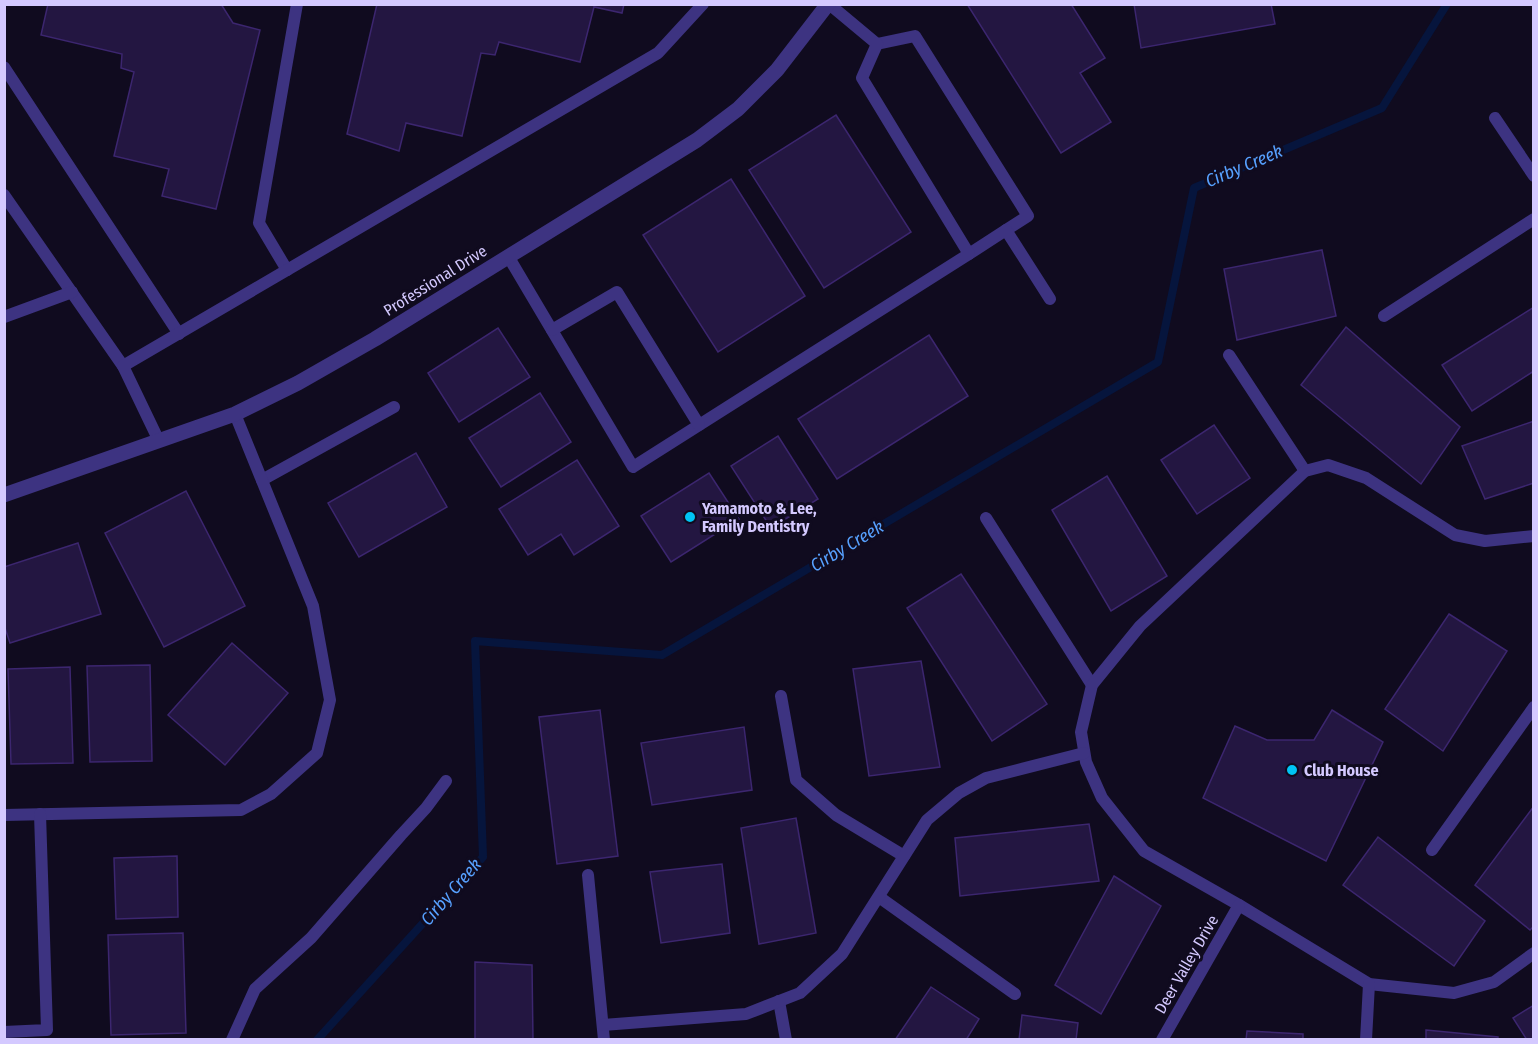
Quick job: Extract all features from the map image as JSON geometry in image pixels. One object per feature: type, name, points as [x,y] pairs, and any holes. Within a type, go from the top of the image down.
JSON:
[{"type":"street","name":"Professional Drive","points":[[4,495],[235,414],[298,383],[375,339],[697,140],[738,109],[777,70],[828,4]]},
{"type":"lane","points":[[287,270],[259,223],[297,4]]},
{"type":"lane","points":[[123,366],[658,53],[703,4]]},
{"type":"lane","points":[[828,4],[877,44]]},
{"type":"lane","points":[[508,256],[633,467],[1028,216],[915,36],[877,44]]},
{"type":"lane","points":[[877,44],[862,78],[969,254]]},
{"type":"lane","points":[[4,68],[179,334]]},
{"type":"lane","points":[[1495,118],[1533,176]]},
{"type":"lane","points":[[4,195],[123,366],[159,441]]},
{"type":"lane","points":[[1384,316],[1533,219]]},
{"type":"lane","points":[[1006,230],[1050,298]]},
{"type":"lane","points":[[4,317],[72,292]]},
{"type":"lane","points":[[552,330],[617,292],[699,425]]},
{"type":"lane","points":[[1229,355],[1305,471]]},
{"type":"lane","points":[[262,480],[394,407]]},
{"type":"lane","points":[[4,815],[241,810],[271,794],[317,753],[330,700],[313,606],[235,414]]},
{"type":"lane","points":[[1533,536],[1485,541],[1455,535],[1366,478],[1328,465],[1305,471],[1140,626],[1092,685],[1081,732],[1086,762],[1102,798],[1144,851],[1239,905],[1369,984],[1454,993],[1494,982],[1533,953]]},
{"type":"lane","points":[[986,518],[1092,685]]},
{"type":"lane","points":[[781,696],[796,780],[836,815],[904,856]]},
{"type":"lane","points":[[1432,850],[1533,707]]},
{"type":"lane","points":[[603,1025],[746,1014],[800,993],[842,954],[927,820],[959,793],[986,778],[1084,753]]},
{"type":"lane","points":[[232,1040],[255,989],[311,938],[426,808],[446,781]]},
{"type":"lane","points":[[4,1032],[47,1030],[40,814]]},
{"type":"lane","points":[[588,874],[604,1040]]},
{"type":"lane","points":[[879,897],[1015,994]]},
{"type":"lane","name":"Deer Valley Drive","points":[[1162,1040],[1239,905]]},
{"type":"lane","points":[[1366,1040],[1369,984]]},
{"type":"lane","points":[[779,1001],[786,1040]]},
{"type":"building","points":[[48,4],[221,4],[233,23],[260,30],[216,209],[162,196],[169,169],[114,156],[134,72],[121,68],[122,54],[41,35]]},
{"type":"building","points":[[377,4],[624,4],[622,13],[594,7],[580,62],[499,42],[495,55],[481,53],[462,136],[406,123],[399,151],[347,134]]},
{"type":"building","points":[[967,4],[1071,4],[1105,58],[1080,73],[1111,122],[1061,153]]},
{"type":"building","points":[[1134,4],[1271,4],[1275,24],[1141,48]]},
{"type":"building","points":[[836,115],[911,232],[824,288],[749,170]]},
{"type":"building","points":[[731,179],[805,296],[718,352],[643,235]]},
{"type":"building","points":[[1322,250],[1336,316],[1237,340],[1224,269]]},
{"type":"building","points":[[1534,307],[1534,371],[1472,411],[1442,365]]},
{"type":"building","points":[[1346,327],[1460,427],[1421,484],[1301,385]]},
{"type":"building","points":[[498,328],[530,377],[459,422],[428,373]]},
{"type":"building","points":[[929,335],[968,396],[837,479],[798,419]]},
{"type":"building","points":[[540,393],[571,442],[501,487],[469,438]]},
{"type":"building","points":[[1534,421],[1534,483],[1485,499],[1462,446]]},
{"type":"building","points":[[1214,425],[1250,478],[1197,514],[1161,460]]},
{"type":"building","points":[[778,436],[818,499],[771,528],[731,466]]},
{"type":"building","points":[[416,453],[447,507],[359,557],[328,503]]},
{"type":"building","points":[[577,460],[619,526],[574,555],[561,534],[528,555],[499,509]]},
{"type":"building","name":"Yamamoto & Lee, Family Dentistry","points":[[709,473],[739,519],[671,562],[641,516]]},
{"type":"building","points":[[1107,476],[1167,576],[1111,611],[1052,510]]},
{"type":"building","points":[[186,491],[245,606],[164,647],[105,533]]},
{"type":"building","points":[[78,543],[101,614],[10,643],[4,625],[4,567]]},
{"type":"building","points":[[961,574],[1047,704],[992,741],[907,608]]},
{"type":"building","points":[[1449,614],[1507,651],[1443,751],[1385,709]]},
{"type":"building","points":[[232,643],[288,693],[225,765],[168,715]]},
{"type":"building","points":[[921,661],[940,767],[869,776],[853,669]]},
{"type":"building","points":[[150,665],[152,761],[90,762],[87,666]]},
{"type":"building","points":[[70,667],[73,763],[11,764],[8,669]]},
{"type":"building","points":[[600,710],[618,856],[557,864],[539,717]]},
{"type":"building","name":"Club House","points":[[1332,710],[1383,742],[1326,861],[1203,798],[1235,726],[1267,740],[1314,740]]},
{"type":"building","points":[[744,727],[752,790],[652,805],[641,743]]},
{"type":"building","points":[[1534,806],[1534,926],[1530,930],[1475,885]]},
{"type":"building","points":[[796,818],[816,933],[759,944],[741,828]]},
{"type":"building","points":[[1089,824],[1099,881],[960,896],[955,838]]},
{"type":"building","points":[[1378,837],[1485,921],[1454,966],[1343,885]]},
{"type":"building","points":[[177,856],[178,917],[116,919],[114,858]]},
{"type":"building","points":[[722,864],[730,933],[661,943],[650,872]]},
{"type":"building","points":[[1114,876],[1161,906],[1101,1014],[1055,985]]},
{"type":"building","points":[[183,933],[186,1033],[111,1035],[108,935]]},
{"type":"building","points":[[475,962],[532,965],[533,1040],[475,1040]]},
{"type":"building","points":[[931,987],[979,1019],[966,1040],[895,1040]]},
{"type":"building","points":[[1534,1005],[1534,1040],[1527,1040],[1513,1018]]},
{"type":"building","points":[[1022,1015],[1078,1023],[1076,1040],[1019,1040]]},
{"type":"building","points":[[1426,1030],[1498,1037],[1498,1040],[1426,1040]]},
{"type":"building","points":[[1247,1031],[1303,1034],[1303,1040],[1246,1040]]},
{"type":"waterway","name":"Cirby Creek","points":[[317,1040],[483,857],[475,641],[662,655],[1158,362],[1194,188],[1382,108],[1447,4]]},
{"type":"place","name":"Yamamoto & Lee, Family Dentistry","points":[[690,517]]},
{"type":"place","name":"Club House","points":[[1292,770]]}]
